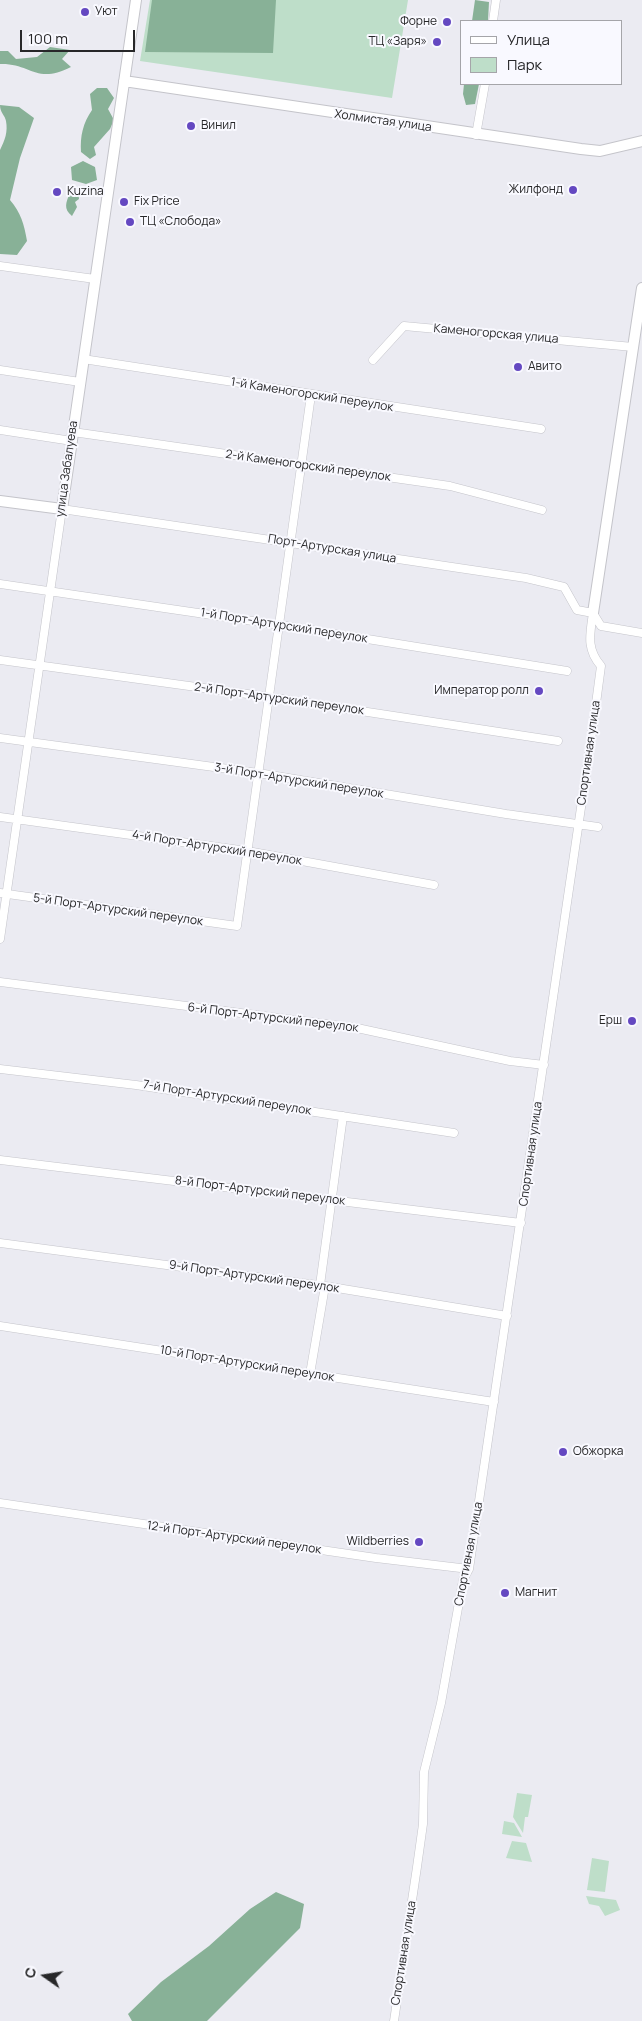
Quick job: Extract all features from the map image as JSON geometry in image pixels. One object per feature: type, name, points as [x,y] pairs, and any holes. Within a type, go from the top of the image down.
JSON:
[{"type":"street","name":"улица Забалуева","points":[[0,939],[4,894],[18,819],[136,0]]},
{"type":"street","points":[[493,20],[496,0]]},
{"type":"street","name":"Холмистая улица","points":[[124,81],[476,135],[600,151],[642,141]]},
{"type":"street","points":[[476,135],[485,85]]},
{"type":"street","points":[[0,266],[95,279]]},
{"type":"street","name":"Спортивная улица","points":[[394,2021],[420,1841],[424,1772],[442,1694],[463,1580],[469,1569],[579,824],[601,666],[591,652],[589,641],[642,288]]},
{"type":"street","name":"Каменогорская улица","points":[[373,360],[404,326],[633,347]]},
{"type":"street","name":"1-й Каменогорский переулок","points":[[83,359],[541,429]]},
{"type":"street","points":[[0,370],[80,382]]},
{"type":"street","points":[[247,851],[292,543],[311,395]]},
{"type":"street","name":"2-й Каменогорский переулок","points":[[0,430],[72,436],[450,486],[542,510]]},
{"type":"street","name":"Порт-Артурская улица","points":[[0,501],[526,578],[564,587],[577,610],[593,613],[601,626],[642,634]]},
{"type":"street","name":"1-й Порт-Артурский переулок","points":[[0,584],[280,624],[567,671]]},
{"type":"street","name":"2-й Порт-Артурский переулок","points":[[0,660],[269,697],[558,741]]},
{"type":"street","name":"3-й Порт-Артурский переулок","points":[[0,738],[258,773],[506,814],[598,826]]},
{"type":"street","name":"4-й Порт-Артурский переулок","points":[[0,817],[247,851],[434,886]]},
{"type":"street","name":"5-й Порт-Артурский переулок","points":[[4,894],[237,926],[247,851]]},
{"type":"street","name":"6-й Порт-Артурский переулок","points":[[0,982],[357,1028],[510,1060],[544,1065]]},
{"type":"street","name":"7-й Порт-Артурский переулок","points":[[0,1068],[136,1085],[454,1133]]},
{"type":"street","points":[[310,1374],[343,1116]]},
{"type":"street","name":"8-й Порт-Артурский переулок","points":[[0,1160],[521,1223]]},
{"type":"street","name":"9-й Порт-Артурский переулок","points":[[0,1243],[322,1285],[507,1316]]},
{"type":"street","name":"10-й Порт-Артурский переулок","points":[[0,1326],[494,1402]]},
{"type":"street","name":"12-й Порт-Артурский переулок","points":[[0,1503],[376,1558],[469,1569]]},
{"type":"green space","points":[[150,0],[408,0],[392,98],[140,61]]},
{"type":"green space","points":[[152,0],[276,0],[273,53],[145,52]]},
{"type":"green space","points":[[475,0],[489,2],[488,20],[472,20]]},
{"type":"green space","points":[[50,47],[70,50],[62,59],[71,67],[59,72],[41,74],[11,65],[0,64],[0,51],[8,51],[16,59],[37,57]]},
{"type":"green space","points":[[464,85],[479,85],[475,104],[466,105],[463,94]]},
{"type":"green space","points":[[97,88],[107,88],[114,98],[108,109],[114,120],[110,129],[94,147],[96,155],[90,159],[81,152],[81,141],[84,125],[92,110],[90,94]]},
{"type":"green space","points":[[0,105],[19,107],[34,118],[20,158],[10,200],[22,219],[27,241],[17,255],[0,254],[0,150],[7,129]]},
{"type":"green space","points":[[83,161],[95,167],[97,180],[86,184],[72,180],[71,167]]},
{"type":"green space","points":[[78,191],[79,199],[75,202],[77,207],[72,216],[67,211],[67,202],[70,193]]},
{"type":"green space","points":[[517,1793],[532,1795],[528,1817],[525,1817],[523,1833],[513,1817]]},
{"type":"green space","points":[[504,1821],[514,1823],[522,1837],[502,1834]]},
{"type":"green space","points":[[512,1841],[526,1843],[532,1862],[506,1858]]},
{"type":"green space","points":[[592,1858],[609,1861],[605,1892],[587,1890]]},
{"type":"green space","points":[[276,1892],[304,1904],[300,1928],[207,2021],[132,2021],[128,2014],[161,1982],[209,1946],[250,1909]]},
{"type":"green space","points":[[586,1896],[616,1900],[620,1910],[605,1916],[599,1906],[589,1904]]},
{"type":"place","name":"Уют","points":[[85,12]]},
{"type":"place","name":"Форне","points":[[447,22]]},
{"type":"place","name":"ТЦ «Заря»","points":[[437,42]]},
{"type":"place","name":"Винил","points":[[191,126]]},
{"type":"place","name":"Жилфонд","points":[[573,190]]},
{"type":"place","name":"Kuzina","points":[[57,192]]},
{"type":"place","name":"Fix Price","points":[[124,202]]},
{"type":"place","name":"ТЦ «Слобода»","points":[[130,222]]},
{"type":"place","name":"Авито","points":[[518,367]]},
{"type":"place","name":"Император ролл","points":[[539,691]]},
{"type":"place","name":"Ерш","points":[[632,1021]]},
{"type":"place","name":"Обжорка","points":[[563,1452]]},
{"type":"place","name":"Wildberries","points":[[419,1542]]},
{"type":"place","name":"Магнит","points":[[505,1593]]}]
